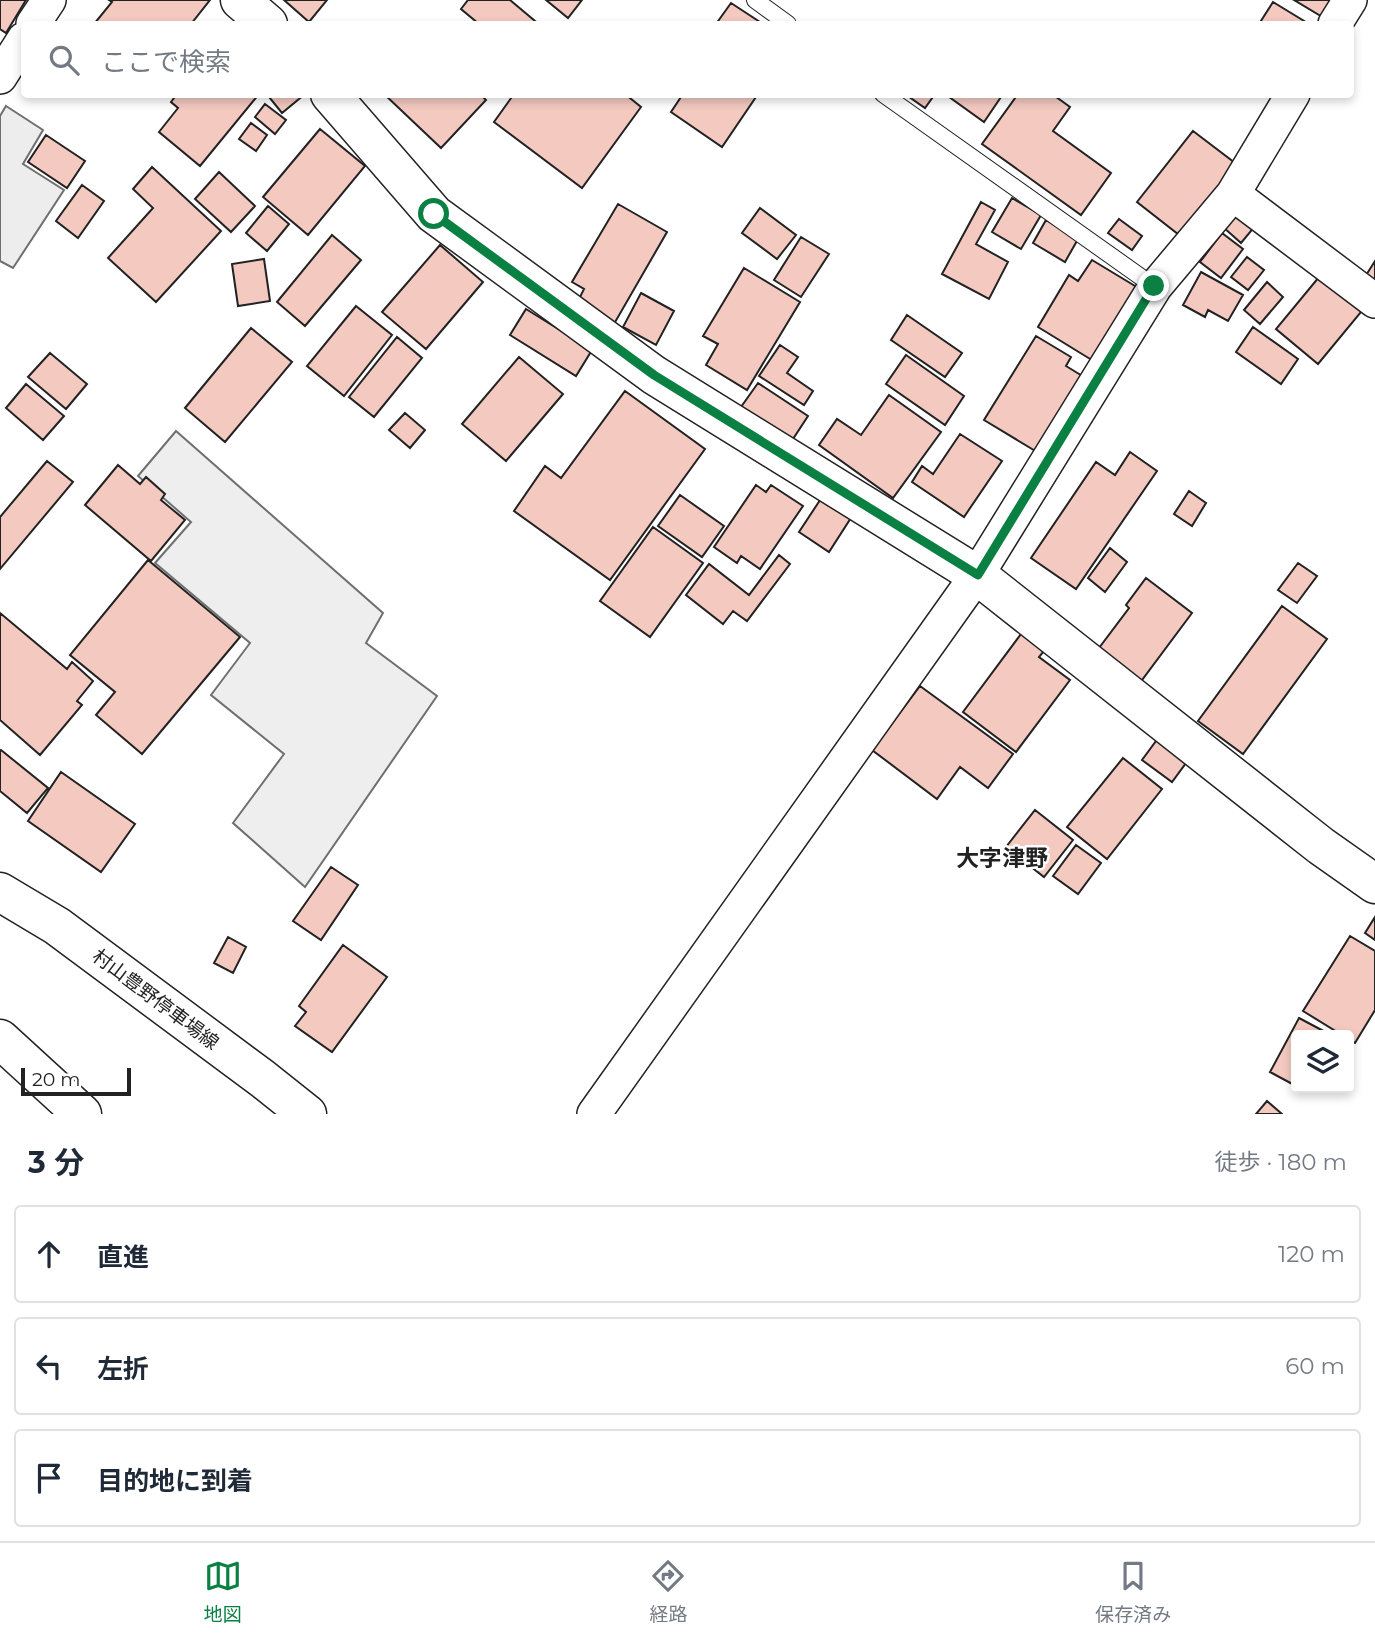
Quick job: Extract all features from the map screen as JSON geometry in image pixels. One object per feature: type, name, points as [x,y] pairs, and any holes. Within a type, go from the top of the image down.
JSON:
[{"type":"street","points":[[35,21],[49,0]]},
{"type":"street","points":[[240,0],[264,21]]},
{"type":"street","points":[[1337,21],[1350,0]]},
{"type":"street","points":[[0,77],[21,44]]},
{"type":"street","points":[[333,98],[434,214],[654,375],[978,575],[1321,846],[1375,884]]},
{"type":"street","points":[[594,1114],[978,575],[1154,286],[1233,194],[1291,98]]},
{"type":"street","points":[[1233,194],[1375,301]]},
{"type":"street","name":"村山豊野停車場線","points":[[0,892],[57,926],[307,1114]]},
{"type":"street","points":[[0,1039],[82,1114]]},
{"type":"lane","points":[[755,0],[784,21]]},
{"type":"lane","points":[[889,98],[1154,286]]},
{"type":"shaded area","points":[[6,106],[43,130],[23,164],[64,190],[13,268],[0,261],[0,116]]},
{"type":"shaded area","points":[[176,431],[383,613],[366,643],[437,696],[305,887],[233,823],[284,754],[211,695],[250,643],[155,563],[191,522],[138,476]]},
{"type":"building","points":[[0,0],[26,0],[6,33],[0,29]]},
{"type":"building","points":[[109,0],[210,0],[193,21],[96,21],[112,2]]},
{"type":"building","points":[[284,0],[327,0],[308,21]]},
{"type":"building","points":[[468,0],[510,0],[535,21],[475,21],[461,9]]},
{"type":"building","points":[[546,0],[582,0],[568,18]]},
{"type":"building","points":[[1294,0],[1342,0],[1329,21]]},
{"type":"building","points":[[1273,2],[1304,21],[1261,21]]},
{"type":"building","points":[[731,3],[758,21],[718,21]]},
{"type":"building","points":[[174,98],[256,98],[200,166],[159,132],[178,108],[171,102]]},
{"type":"building","points":[[270,98],[300,98],[282,113]]},
{"type":"building","points":[[388,98],[484,98],[486,100],[441,148]]},
{"type":"building","points":[[511,98],[630,98],[641,107],[582,188],[494,122]]},
{"type":"building","points":[[680,98],[755,98],[722,147],[671,112]]},
{"type":"building","points":[[911,98],[932,98],[925,108]]},
{"type":"building","points":[[951,98],[1000,98],[984,122]]},
{"type":"building","points":[[1015,98],[1058,98],[1070,107],[1053,131],[1111,173],[1081,215],[982,144]]},
{"type":"building","points":[[265,104],[286,120],[275,134],[255,117]]},
{"type":"building","points":[[251,123],[267,135],[256,151],[239,139]]},
{"type":"building","points":[[320,129],[365,166],[308,235],[263,197]]},
{"type":"building","points":[[1193,131],[1239,166],[1183,238],[1137,202]]},
{"type":"building","points":[[46,135],[85,161],[67,188],[28,162]]},
{"type":"building","points":[[152,167],[221,231],[156,302],[108,258],[153,208],[133,189]]},
{"type":"building","points":[[219,172],[255,206],[231,232],[195,199]]},
{"type":"building","points":[[82,185],[104,201],[78,238],[56,221]]},
{"type":"building","points":[[1012,198],[1041,215],[1021,249],[992,232]]},
{"type":"building","points":[[981,202],[995,210],[976,244],[1008,262],[989,299],[942,274]]},
{"type":"building","points":[[618,204],[667,232],[614,324],[577,303],[584,289],[572,282]]},
{"type":"building","points":[[268,206],[289,224],[267,251],[246,233]]},
{"type":"building","points":[[760,208],[796,235],[777,259],[742,233]]},
{"type":"building","points":[[1238,210],[1256,225],[1241,243],[1223,227]]},
{"type":"building","points":[[1119,219],[1142,236],[1132,250],[1108,233]]},
{"type":"building","points":[[1046,220],[1078,239],[1065,262],[1033,243]]},
{"type":"building","points":[[1222,233],[1243,249],[1221,278],[1200,262]]},
{"type":"building","points":[[332,235],[361,260],[305,326],[277,302]]},
{"type":"building","points":[[801,237],[829,254],[801,297],[774,280]]},
{"type":"building","points":[[440,245],[483,282],[426,349],[382,312]]},
{"type":"building","points":[[1247,257],[1264,270],[1248,290],[1231,277]]},
{"type":"building","points":[[264,259],[270,301],[238,306],[232,264]]},
{"type":"building","points":[[1092,260],[1140,289],[1095,362],[1038,327],[1069,275],[1078,281]]},
{"type":"building","points":[[1375,261],[1375,287],[1363,280]]},
{"type":"building","points":[[744,268],[800,302],[747,390],[706,365],[718,344],[703,336]]},
{"type":"building","points":[[1324,271],[1366,306],[1318,364],[1276,329]]},
{"type":"building","points":[[1201,272],[1243,295],[1228,321],[1208,310],[1205,317],[1183,305]]},
{"type":"building","points":[[1267,282],[1283,297],[1260,324],[1244,310]]},
{"type":"building","points":[[641,293],[674,311],[656,345],[623,327]]},
{"type":"building","points":[[356,306],[392,335],[344,396],[307,366]]},
{"type":"building","points":[[526,309],[592,350],[576,376],[510,335]]},
{"type":"building","points":[[907,315],[962,353],[945,377],[891,340]]},
{"type":"building","points":[[1253,327],[1298,359],[1281,384],[1236,352]]},
{"type":"building","points":[[251,328],[292,362],[225,442],[185,408]]},
{"type":"building","points":[[1036,336],[1071,357],[1066,366],[1084,377],[1037,452],[984,420]]},
{"type":"building","points":[[397,337],[422,358],[374,417],[349,397]]},
{"type":"building","points":[[780,345],[798,357],[787,373],[813,391],[804,405],[759,376]]},
{"type":"building","points":[[50,353],[87,384],[66,409],[28,377]]},
{"type":"building","points":[[906,355],[964,396],[945,425],[886,384]]},
{"type":"building","points":[[519,357],[563,394],[506,461],[462,424]]},
{"type":"building","points":[[758,383],[808,416],[791,442],[741,407]]},
{"type":"building","points":[[26,384],[64,416],[43,440],[6,408]]},
{"type":"building","points":[[625,391],[705,449],[610,580],[514,511],[545,466],[561,478]]},
{"type":"building","points":[[889,395],[941,432],[893,498],[819,445],[837,419],[861,435]]},
{"type":"building","points":[[405,413],[425,430],[410,448],[389,430]]},
{"type":"building","points":[[960,434],[1002,461],[964,517],[912,482],[922,466],[933,474]]},
{"type":"building","points":[[1130,452],[1157,471],[1076,589],[1031,558],[1096,462],[1115,475]]},
{"type":"building","points":[[47,461],[73,482],[0,569],[0,517]]},
{"type":"building","points":[[118,465],[140,484],[146,477],[165,494],[161,500],[185,520],[151,561],[85,505]]},
{"type":"building","points":[[756,485],[766,492],[771,485],[803,506],[760,569],[741,556],[737,563],[714,547]]},
{"type":"building","points":[[826,491],[856,510],[829,552],[799,532]]},
{"type":"building","points":[[1189,491],[1206,503],[1192,526],[1174,514]]},
{"type":"building","points":[[680,495],[724,526],[702,557],[658,526]]},
{"type":"building","points":[[653,527],[703,563],[650,637],[600,601]]},
{"type":"building","points":[[1110,548],[1127,562],[1105,592],[1088,578]]},
{"type":"building","points":[[779,555],[790,564],[747,621],[733,611],[723,624],[686,595],[709,564],[749,595]]},
{"type":"building","points":[[148,560],[240,637],[142,754],[96,715],[115,692],[70,655]]},
{"type":"building","points":[[1298,563],[1317,576],[1297,603],[1278,590]]},
{"type":"building","points":[[1146,578],[1192,613],[1139,684],[1096,652],[1129,608],[1126,605]]},
{"type":"building","points":[[1282,606],[1327,639],[1243,754],[1198,721]]},
{"type":"building","points":[[0,613],[67,669],[72,662],[93,681],[77,701],[82,705],[40,755],[0,720]]},
{"type":"building","points":[[1021,634],[1044,651],[1039,657],[1070,680],[1016,752],[963,712]]},
{"type":"building","points":[[920,686],[1013,754],[988,788],[960,767],[937,799],[872,750]]},
{"type":"building","points":[[1159,737],[1189,759],[1172,782],[1142,760]]},
{"type":"building","points":[[1,750],[48,788],[27,813],[0,791]]},
{"type":"building","points":[[1123,758],[1162,789],[1107,859],[1067,827]]},
{"type":"building","points":[[61,772],[135,824],[101,872],[28,821]]},
{"type":"building","points":[[1035,810],[1073,840],[1044,877],[1006,847]]},
{"type":"building","points":[[1076,845],[1101,863],[1078,894],[1053,876]]},
{"type":"building","points":[[331,867],[358,885],[321,940],[293,921]]},
{"type":"building","points":[[1375,917],[1375,940],[1365,933]]},
{"type":"building","points":[[1350,936],[1375,951],[1375,1010],[1355,1043],[1354,1030],[1334,1030],[1303,1011]]},
{"type":"building","points":[[228,937],[246,947],[233,973],[214,963]]},
{"type":"building","points":[[343,945],[387,977],[332,1052],[295,1026],[306,1012],[299,1006]]},
{"type":"building","points":[[1299,1018],[1322,1030],[1293,1030]]},
{"type":"building","points":[[1291,1033],[1291,1083],[1270,1072]]},
{"type":"building","points":[[1267,1101],[1282,1114],[1256,1114]]},
{"type":"district","name":"大字津野","points":[[1002,858]]},
{"type":"route","points":[[434,214],[654,375],[978,575],[1154,286]]}]
